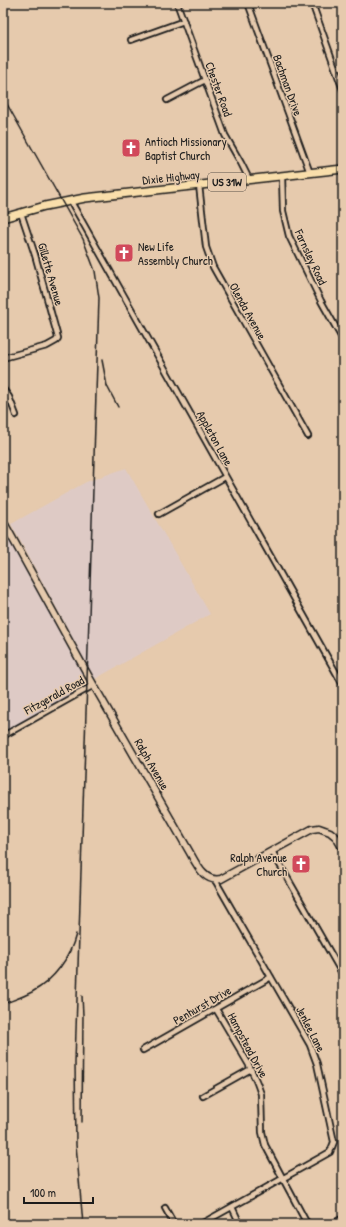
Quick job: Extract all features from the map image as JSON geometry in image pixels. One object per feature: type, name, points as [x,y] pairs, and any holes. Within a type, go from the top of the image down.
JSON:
[{"type":"main road","name":"Dixie Highway","points":[[3,218],[70,200],[343,169]]},
{"type":"street","name":"Chester Road","points":[[178,3],[225,135],[242,163],[249,180]]},
{"type":"street","name":"Bachman Drive","points":[[248,3],[310,173]]},
{"type":"street","points":[[312,3],[343,90]]},
{"type":"street","points":[[131,40],[184,21]]},
{"type":"street","points":[[166,100],[205,80]]},
{"type":"street","name":"Farnsley Road","points":[[282,176],[283,211],[289,236],[321,302],[343,340]]},
{"type":"street","name":"Olenda Avenue","points":[[199,185],[206,247],[213,267],[308,436]]},
{"type":"street","name":"Appleton Lane","points":[[70,200],[343,685]]},
{"type":"street","name":"Gillette Avenue","points":[[3,358],[47,346],[56,342],[58,335],[35,255],[21,213]]},
{"type":"street","points":[[3,390],[9,397],[16,415]]},
{"type":"street","points":[[159,514],[225,477]]},
{"type":"street","name":"Ralph Avenue","points":[[3,521],[94,685],[200,870],[205,875],[215,880]]},
{"type":"street","name":"Fitzgerald Road","points":[[3,736],[94,685]]},
{"type":"street","points":[[215,880],[225,877],[308,830],[319,828],[326,830],[333,834],[343,849]]},
{"type":"street","points":[[272,851],[343,975]]},
{"type":"street","name":"Jenlee Lane","points":[[201,1224],[330,1152],[333,1147],[334,1139],[315,1057],[310,1045],[215,880]]},
{"type":"street","name":"Penhurst Drive","points":[[143,1050],[271,977]]},
{"type":"street","name":"Hampstead Drive","points":[[216,1008],[258,1083],[265,1145],[305,1220],[309,1224]]},
{"type":"street","points":[[203,1096],[251,1069]]},
{"type":"street","points":[[232,1207],[240,1224]]},
{"type":"street","points":[[165,1208],[174,1224]]},
{"type":"street","points":[[332,1224],[343,1218]]},
{"type":"shaded area","points":[[126,468],[210,614],[95,679],[11,524],[86,482]]},
{"type":"shaded area","points":[[3,529],[82,672],[82,688],[3,733]]},
{"type":"railway","points":[[3,97],[83,239],[95,271],[99,298],[75,1062],[76,1145],[83,1224]]},
{"type":"railway","points":[[102,360],[107,386],[118,407]]},
{"type":"railway","points":[[3,1004],[29,994],[54,975],[70,952],[76,934]]},
{"type":"railway","points":[[82,996],[82,1122]]},
{"type":"place","name":"Antioch Missionary Baptist Church","points":[[131,148]]},
{"type":"place","name":"New Life Assembly Church","points":[[124,253]]},
{"type":"place","name":"Ralph Avenue Church","points":[[301,864]]}]
